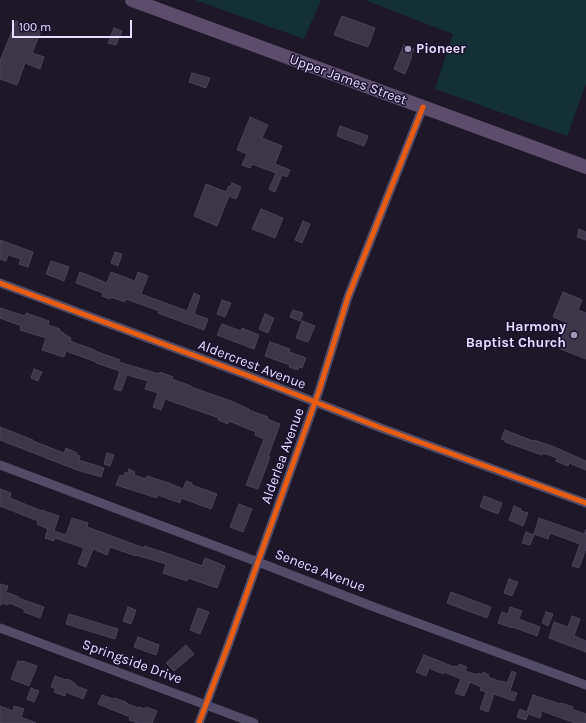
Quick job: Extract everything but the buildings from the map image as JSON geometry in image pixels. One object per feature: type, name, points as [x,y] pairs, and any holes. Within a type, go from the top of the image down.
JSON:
[{"type":"main road","name":"Upper James Street","points":[[132,0],[586,167]]},
{"type":"street","name":"Alderlea Avenue","points":[[199,723],[319,391],[348,297],[423,107]]},
{"type":"street","name":"Aldercrest Avenue","points":[[0,283],[249,376],[381,428],[586,503]]},
{"type":"street","name":"Seneca Avenue","points":[[0,466],[586,685]]},
{"type":"street","name":"Springside Drive","points":[[0,628],[254,723]]},
{"type":"green space","points":[[195,0],[321,0],[304,39]]},
{"type":"green space","points":[[365,0],[586,0],[586,84],[567,136],[435,89],[453,34]]},
{"type":"cycle path","points":[[199,723],[319,391],[348,297],[423,107]]},
{"type":"cycle path","points":[[0,283],[249,376],[381,428],[586,503]]},
{"type":"place","name":"Pioneer","points":[[408,49]]},
{"type":"place","name":"Harmony Baptist Church","points":[[574,335]]}]
